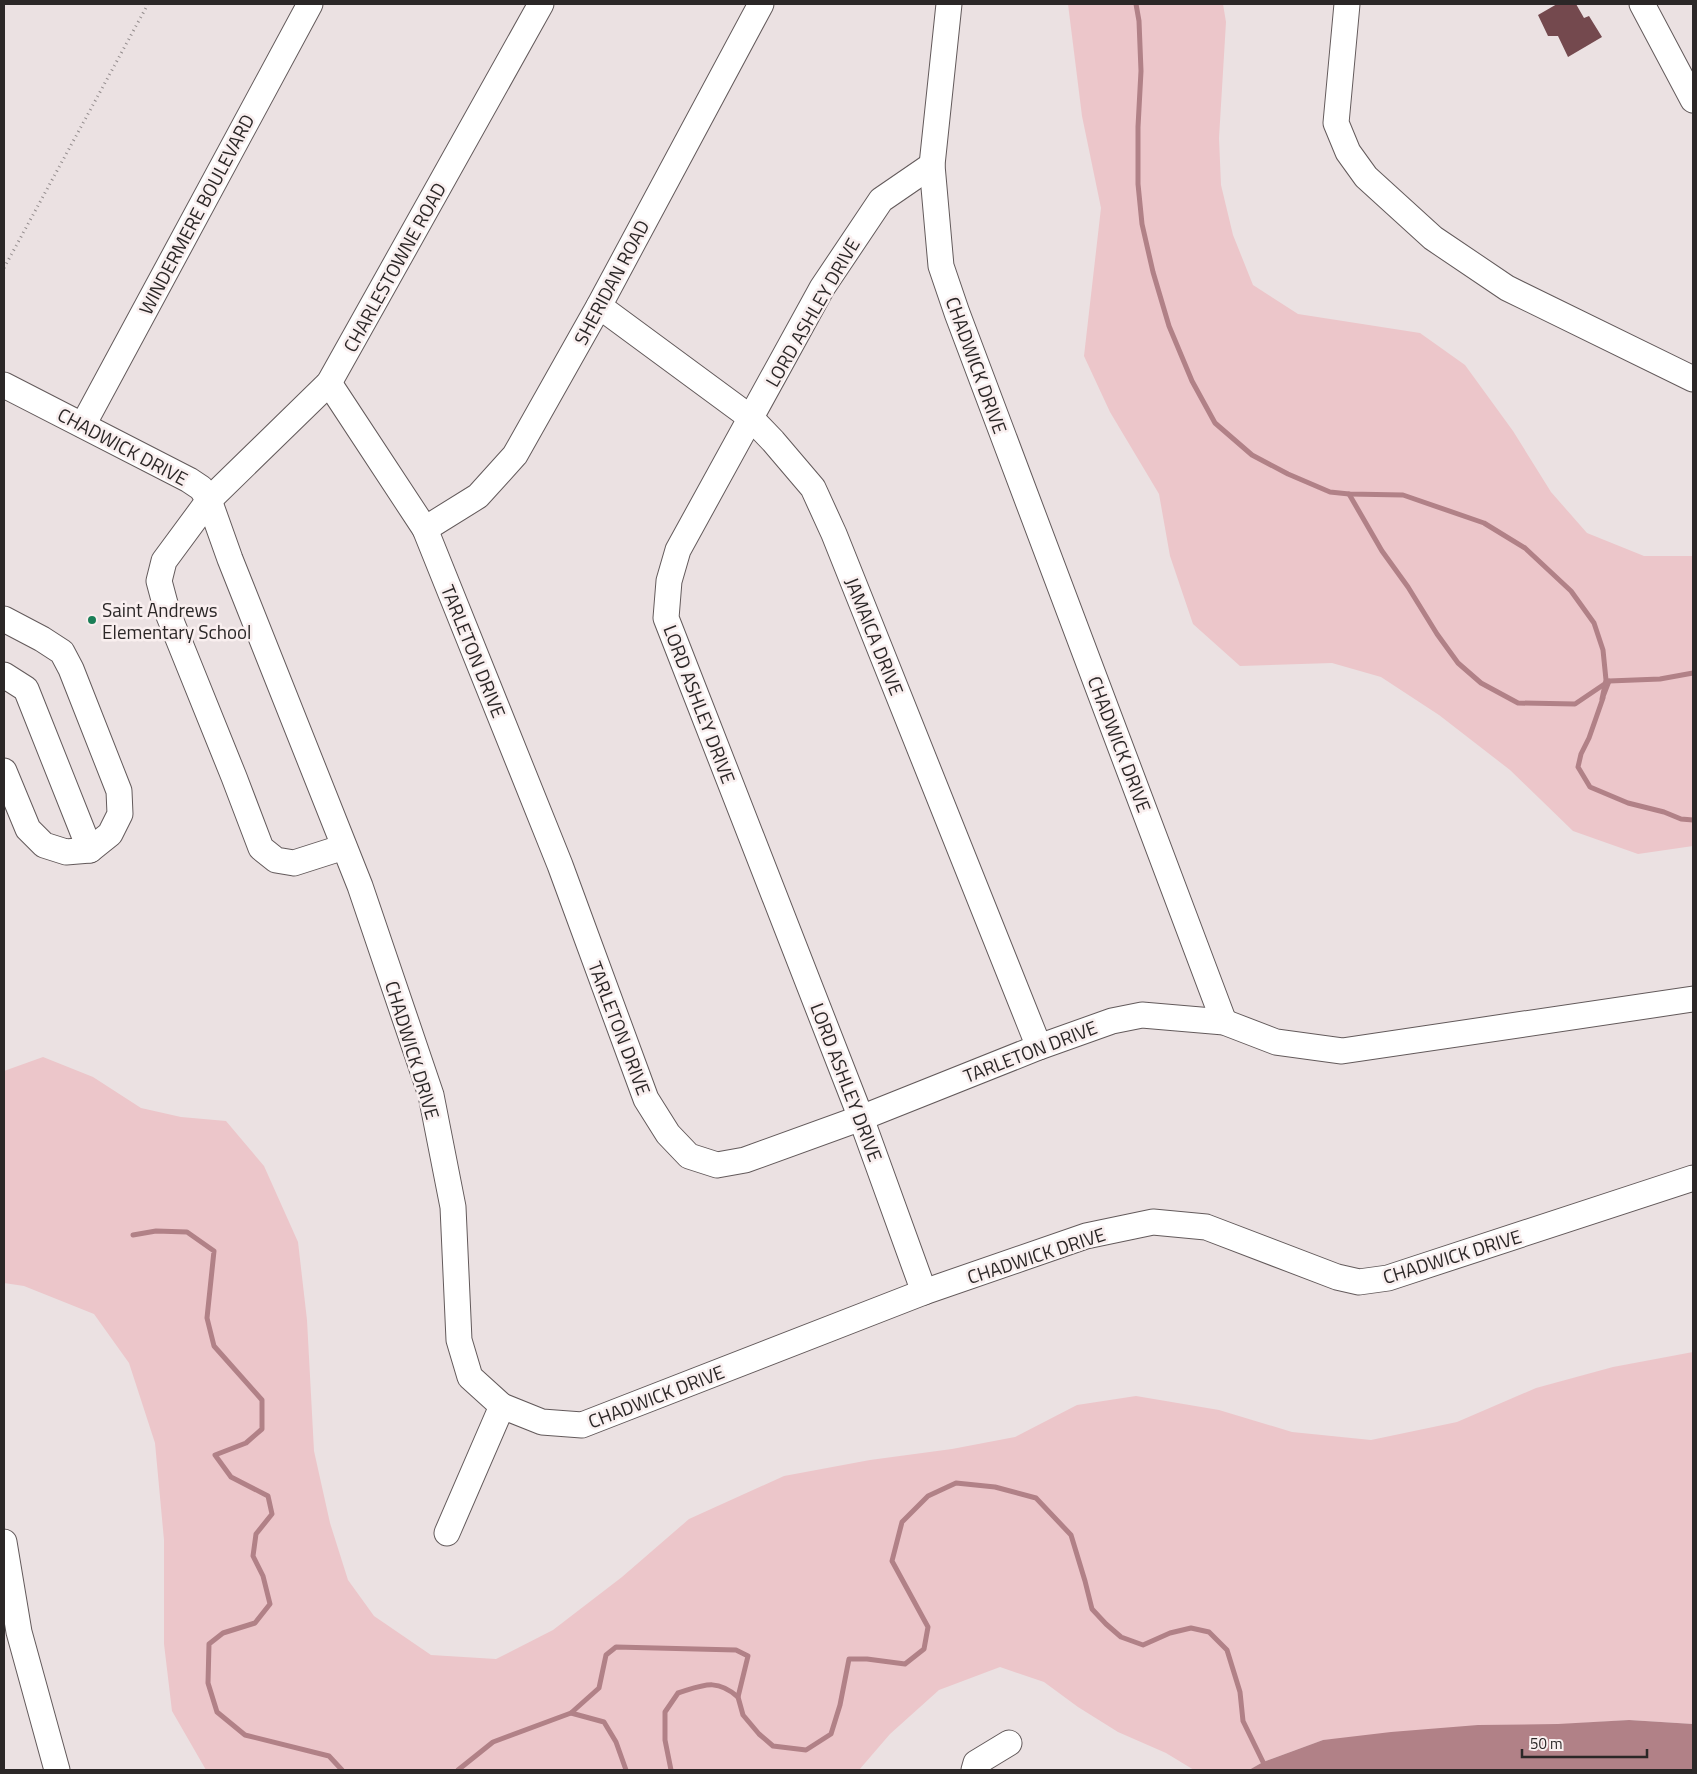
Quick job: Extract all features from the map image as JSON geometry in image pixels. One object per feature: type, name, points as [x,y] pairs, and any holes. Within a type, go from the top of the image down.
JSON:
[{"type":"street","name":"WINDERMERE BOULEVARD","points":[[83,425],[310,4]]},
{"type":"street","name":"CHARLESTOWNE ROAD","points":[[344,847],[294,863],[276,860],[261,848],[167,611],[159,581],[164,561],[209,500],[329,384],[541,4]]},
{"type":"street","name":"SHERIDAN ROAD","points":[[425,529],[478,496],[516,455],[599,306],[761,4]]},
{"type":"street","name":"CHADWICK DRIVE","points":[[949,4],[932,165],[941,266],[1224,1022]]},
{"type":"street","points":[[1347,4],[1336,123],[1348,152],[1366,177],[1433,238],[1507,288],[1693,379]]},
{"type":"street","points":[[1642,4],[1693,100]]},
{"type":"street","name":"LORD ASHLEY DRIVE","points":[[924,1292],[862,1118],[666,618],[669,581],[678,550],[822,288],[880,200],[932,165]]},
{"type":"street","name":"JAMAICA DRIVE","points":[[599,306],[751,418],[813,488],[834,534],[1039,1046]]},
{"type":"street","name":"TARLETON DRIVE","points":[[329,384],[425,529],[560,865],[646,1099],[668,1134],[690,1156],[717,1165],[745,1160],[862,1118],[1039,1046],[1112,1021],[1142,1015],[1224,1022]]},
{"type":"street","name":"CHADWICK DRIVE","points":[[4,385],[189,480],[201,488],[209,500],[233,568],[360,886],[431,1095],[452,1206],[459,1340],[470,1377],[502,1406],[542,1422],[582,1425],[924,1292],[1086,1236],[1153,1222],[1206,1227],[1337,1277],[1359,1282],[1388,1278],[1693,1178]]},
{"type":"street","points":[[4,619],[62,652],[71,668],[119,791],[120,814],[110,834],[90,850],[66,852],[44,845],[28,829],[4,771]]},
{"type":"street","points":[[4,675],[26,689],[90,850]]},
{"type":"street","points":[[1224,1022],[1276,1042],[1342,1051],[1693,999]]},
{"type":"street","points":[[447,1533],[502,1406]]},
{"type":"street","points":[[4,1542],[11,1634],[57,1770]]},
{"type":"street","points":[[974,1770],[976,1763],[1008,1744]]},
{"type":"path","points":[[4,268],[148,4]]},
{"type":"shaded area","points":[[1068,4],[1223,4],[1226,22],[1219,138],[1221,185],[1233,235],[1253,285],[1298,314],[1420,333],[1465,365],[1513,431],[1551,492],[1587,533],[1644,556],[1693,556],[1693,846],[1638,854],[1573,831],[1510,770],[1439,715],[1381,677],[1332,663],[1240,666],[1193,624],[1170,556],[1159,494],[1110,412],[1084,356],[1101,208],[1082,116]]},
{"type":"shaded area","points":[[43,1057],[93,1077],[141,1108],[181,1117],[226,1121],[264,1166],[298,1242],[307,1320],[314,1451],[330,1523],[348,1580],[374,1616],[431,1655],[496,1659],[553,1630],[622,1577],[689,1519],[784,1476],[1015,1437],[1077,1405],[1136,1396],[1219,1410],[1292,1432],[1371,1440],[1457,1422],[1536,1388],[1613,1367],[1693,1352],[1693,1724],[1629,1720],[1323,1740],[1263,1762],[1249,1770],[1194,1770],[1166,1753],[1118,1732],[1078,1707],[1044,1682],[1000,1667],[939,1690],[890,1734],[859,1770],[206,1770],[172,1711],[164,1644],[164,1540],[155,1443],[129,1363],[94,1314],[24,1286],[4,1283],[4,1071]]},
{"type":"shaded area","points":[[1629,1720],[1693,1724],[1693,1770],[1249,1770],[1263,1762],[1323,1740],[1478,1725],[1558,1724]]},
{"type":"building","points":[[1557,4],[1576,4],[1584,18],[1589,16],[1602,37],[1568,57],[1558,36],[1548,36],[1538,15]]},
{"type":"waterway","points":[[1136,4],[1139,21],[1141,71],[1138,127],[1138,184],[1142,224],[1153,272],[1169,326],[1192,381],[1215,423],[1252,455],[1288,474],[1330,492],[1403,495],[1484,523],[1525,548],[1571,591],[1594,623],[1603,650],[1606,680],[1602,699],[1609,681]]},
{"type":"waterway","points":[[1349,494],[1382,551],[1458,663],[1481,683],[1518,703],[1575,704],[1609,681],[1660,679],[1693,673]]},
{"type":"waterway","points":[[1603,698],[1589,738],[1581,754],[1578,767],[1590,787],[1628,803],[1664,812],[1681,819],[1693,820]]},
{"type":"waterway","points":[[133,1235],[156,1231],[187,1232],[214,1251],[207,1318],[214,1346],[262,1400],[262,1429],[246,1443],[215,1455],[231,1477],[268,1496],[272,1514],[256,1534],[253,1556],[263,1576],[270,1604],[255,1623],[223,1633],[209,1644],[208,1683],[217,1712],[245,1735],[329,1756],[342,1770]]},
{"type":"waterway","points":[[458,1770],[493,1742],[571,1713],[599,1688],[606,1655],[616,1647],[736,1650],[748,1656],[738,1697],[743,1715],[759,1734],[773,1746],[806,1750],[831,1734],[840,1705],[849,1659],[867,1659],[905,1664],[924,1649],[928,1627],[892,1561],[902,1522],[928,1496],[956,1483],[995,1487],[1036,1498],[1071,1535],[1092,1609],[1121,1637],[1143,1645],[1170,1633],[1191,1628],[1209,1632],[1227,1650],[1240,1692],[1243,1721],[1263,1762]]},
{"type":"waterway","points":[[671,1770],[665,1740],[665,1712],[678,1693],[703,1686],[716,1685],[723,1687],[738,1697]]},
{"type":"waterway","points":[[571,1713],[604,1722],[616,1742],[626,1770]]},
{"type":"place","name":"Saint Andrews Elementary School","points":[[92,620]]}]
